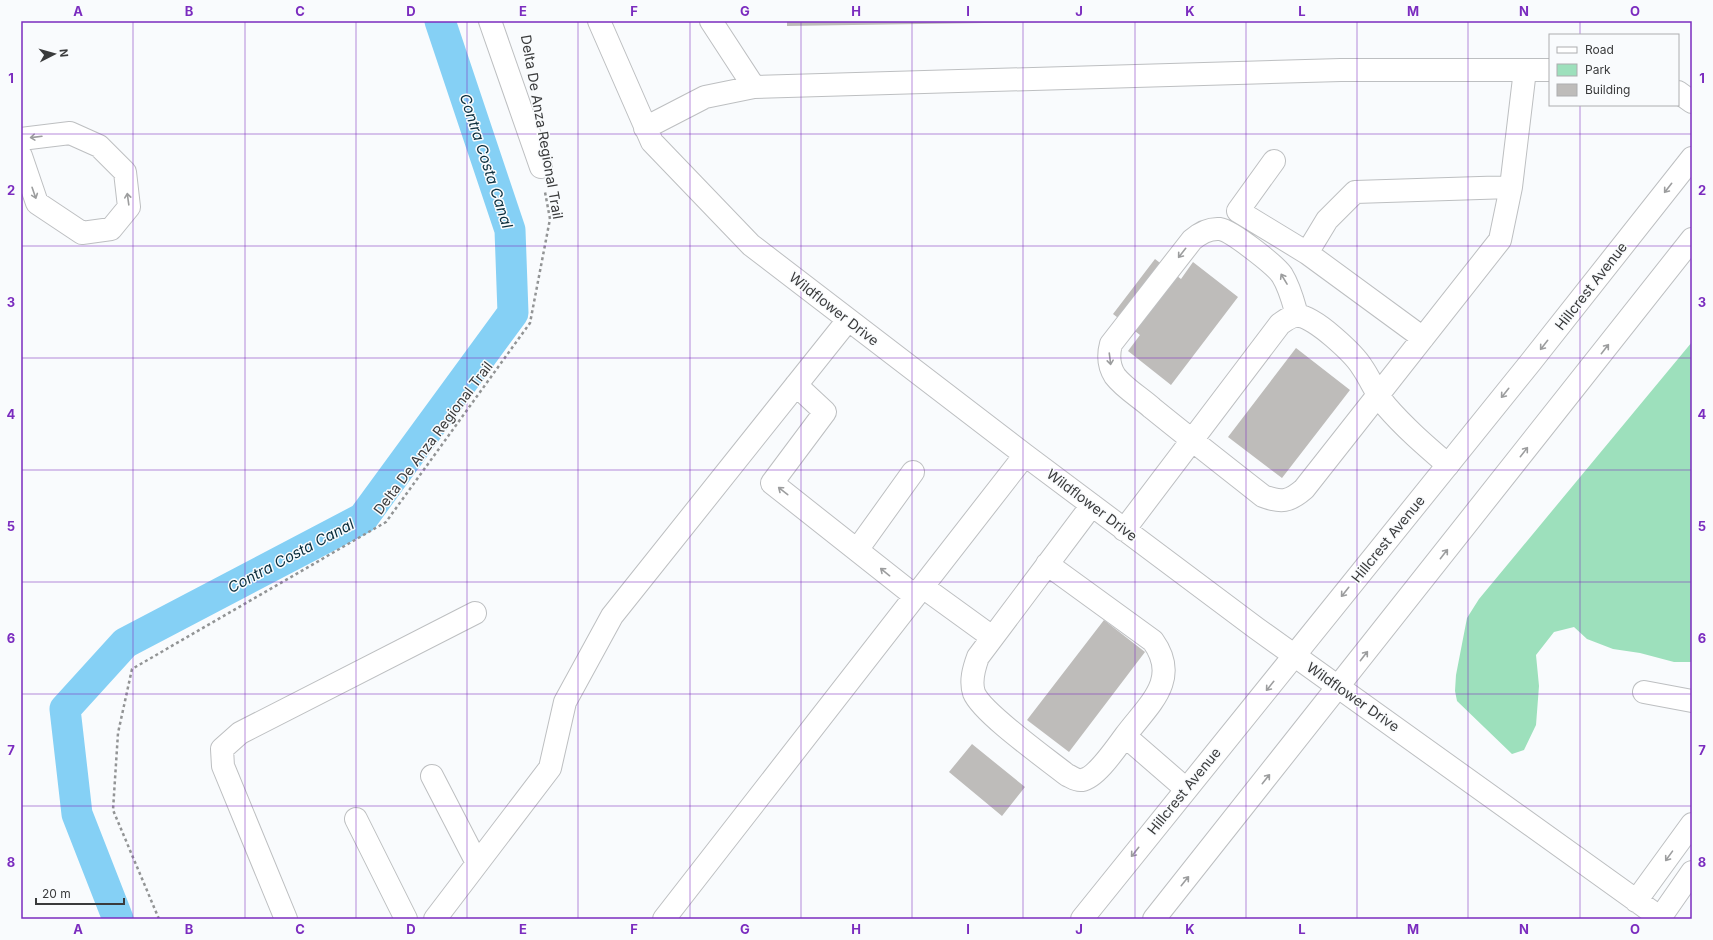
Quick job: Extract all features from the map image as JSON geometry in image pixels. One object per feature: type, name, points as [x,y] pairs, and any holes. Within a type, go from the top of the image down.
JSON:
[{"type":"main road","points":[[490,21],[541,167]]},
{"type":"main road","name":"Wildflower Drive","points":[[599,21],[652,142],[751,245],[1124,530],[1294,655],[1661,918]]},
{"type":"main road","points":[[711,21],[754,87]]},
{"type":"main road","points":[[645,128],[705,97],[754,87],[1341,70],[1549,70]]},
{"type":"main road","points":[[1298,315],[1290,289],[1281,274],[1272,264],[1229,232],[1210,230],[1198,234],[1192,240],[1111,344],[1108,355],[1116,376],[1192,441],[1263,496],[1276,500],[1288,500],[1296,496],[1304,489],[1500,240],[1512,187],[1525,70]]},
{"type":"main road","points":[[1679,93],[1692,102]]},
{"type":"main road","points":[[21,139],[70,133],[98,146],[125,172],[129,207],[111,229],[82,233],[37,203],[21,156]]},
{"type":"main road","name":"Hillcrest Avenue","points":[[1082,919],[1692,158]]},
{"type":"main road","points":[[1274,161],[1238,211],[1307,253],[1423,338]]},
{"type":"main road","points":[[1307,253],[1327,220],[1355,192],[1512,187]]},
{"type":"main road","points":[[1154,919],[1692,239]]},
{"type":"main road","points":[[1124,530],[1280,324],[1287,319],[1298,315],[1311,320],[1355,357],[1377,395],[1404,426],[1448,464]]},
{"type":"main road","points":[[435,919],[550,768],[565,702],[612,616],[848,320]]},
{"type":"main road","points":[[796,385],[825,412],[772,482],[858,550],[992,637]]},
{"type":"main road","points":[[664,919],[1025,455]]},
{"type":"main road","points":[[858,550],[913,472]]},
{"type":"main road","points":[[1047,564],[1153,642],[1161,652],[1165,677],[1160,689],[1125,736],[1090,777],[1081,780],[1067,775],[985,709],[974,692],[973,672],[978,657],[992,637],[1047,564],[1092,505]]},
{"type":"main road","points":[[286,919],[223,766],[222,749],[240,733],[475,613]]},
{"type":"main road","points":[[1644,692],[1692,701]]},
{"type":"main road","points":[[1125,736],[1186,789]]},
{"type":"main road","points":[[432,776],[477,864]]},
{"type":"main road","points":[[356,819],[406,919]]},
{"type":"main road","points":[[1636,901],[1692,824]]},
{"type":"main road","points":[[1661,918],[1692,872]]},
{"type":"path","name":"Delta De Anza Regional Trail","points":[[159,919],[113,810],[118,733],[132,669],[386,522],[530,323],[550,219],[541,167]]},
{"type":"green space","points":[[1692,342],[1692,662],[1674,662],[1640,653],[1613,649],[1587,639],[1574,627],[1554,632],[1536,655],[1539,686],[1536,725],[1524,750],[1512,754],[1457,701],[1455,691],[1456,675],[1467,618],[1479,599]]},
{"type":"building","points":[[787,21],[1046,21],[1046,22],[787,26]]},
{"type":"building","points":[[1155,259],[1181,279],[1193,262],[1238,297],[1171,385],[1128,351],[1140,335],[1113,314]]},
{"type":"building","points":[[1296,348],[1350,390],[1282,478],[1228,437]]},
{"type":"building","points":[[1104,620],[1145,652],[1069,752],[1027,720]]},
{"type":"building","points":[[972,744],[1025,787],[1002,816],[949,772]]},
{"type":"waterway","name":"Contra Costa Canal","points":[[118,919],[77,814],[65,709],[125,643],[363,518],[513,313],[510,230],[440,21]]}]
